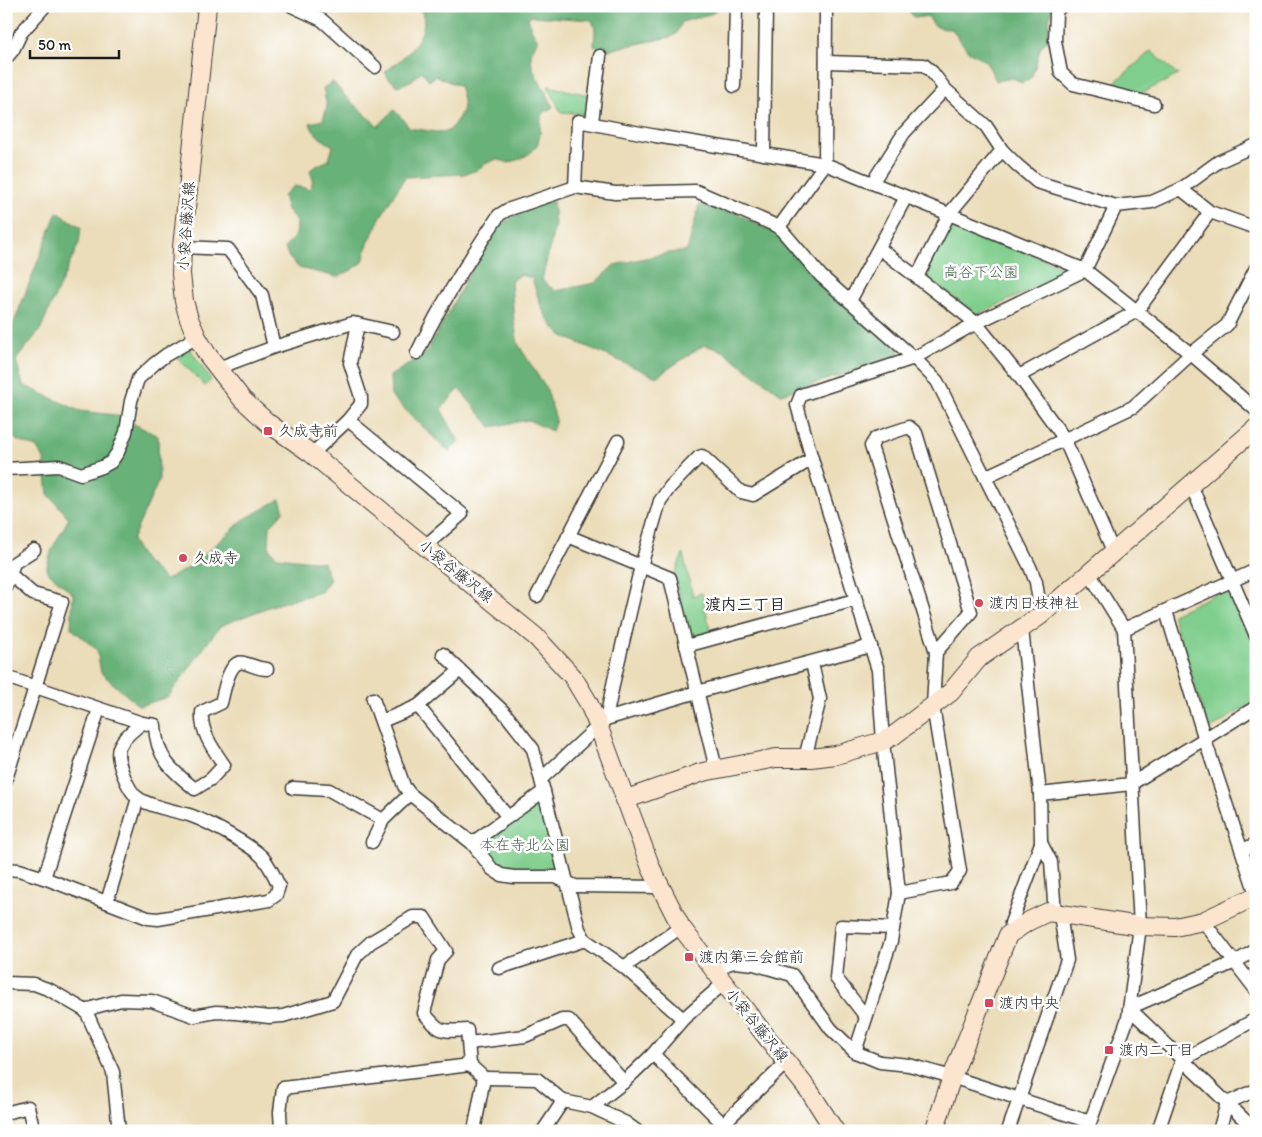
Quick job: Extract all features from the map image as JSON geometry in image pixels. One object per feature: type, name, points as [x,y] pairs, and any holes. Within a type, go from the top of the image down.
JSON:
[{"type":"main road","name":"小袋谷藤沢線","points":[[207,6],[182,247],[181,274],[184,300],[197,337],[242,399],[268,423],[312,454],[536,636],[573,677],[602,722],[624,800],[651,868],[681,927],[810,1092],[835,1131]]},
{"type":"main road","points":[[624,800],[703,772],[776,758],[836,755],[894,736],[951,692],[979,658],[1041,615],[1256,428]]},
{"type":"main road","points":[[934,1131],[952,1077],[1008,935],[1016,928],[1048,912],[1140,926],[1174,927],[1203,921],[1256,895]]},
{"type":"street","points":[[6,58],[13,50],[21,33],[45,6]]},
{"type":"street","points":[[292,6],[322,20],[375,67]]},
{"type":"street","points":[[734,86],[736,6]]},
{"type":"street","points":[[764,154],[766,6]]},
{"type":"street","points":[[779,227],[825,164],[826,6]]},
{"type":"street","points":[[1061,6],[1056,12],[1055,41],[1061,73],[1073,84],[1154,104]]},
{"type":"street","points":[[592,122],[600,56]]},
{"type":"street","points":[[826,62],[924,65],[932,72],[945,90],[986,126],[1002,150],[1037,182],[1116,206],[1152,202],[1181,189],[1218,162],[1256,145]]},
{"type":"street","points":[[872,183],[904,133],[945,90]]},
{"type":"street","points":[[575,187],[578,121],[825,164],[1085,270],[1191,354],[1256,410]]},
{"type":"street","points":[[917,277],[949,214],[1002,150]]},
{"type":"street","points":[[417,354],[434,317],[500,215],[519,205],[575,187],[615,193],[696,191],[779,227],[821,276],[914,358],[937,381],[1036,582],[1041,615]]},
{"type":"street","points":[[1181,189],[1210,212],[1256,228]]},
{"type":"street","points":[[850,302],[906,197]]},
{"type":"street","points":[[855,1052],[891,941],[899,893],[883,741],[878,670],[797,405],[801,395],[914,358],[976,323],[1085,270],[1116,206]]},
{"type":"street","points":[[1019,376],[1137,311],[1210,212]]},
{"type":"street","points":[[182,247],[228,249],[262,296],[274,348]]},
{"type":"street","points":[[879,248],[976,323],[1019,376],[1064,438],[1113,552]]},
{"type":"street","points":[[985,477],[1133,407],[1191,354],[1227,325],[1256,268]]},
{"type":"street","points":[[218,368],[353,323],[393,332]]},
{"type":"street","points":[[312,454],[348,420],[361,404],[361,397],[350,363],[358,324]]},
{"type":"street","points":[[6,469],[59,466],[81,474],[111,462],[118,452],[126,432],[131,401],[138,379],[166,354],[197,337]]},
{"type":"street","points":[[348,420],[462,514],[425,546]]},
{"type":"street","points":[[899,893],[952,883],[960,870],[934,706],[936,652],[871,446],[876,438],[909,427],[916,433],[970,612],[936,652]]},
{"type":"street","points":[[537,596],[618,441]]},
{"type":"street","points":[[472,843],[508,817],[542,785],[602,722],[641,566],[660,501],[670,488],[702,456],[741,492],[753,495],[812,459]]},
{"type":"street","points":[[1191,485],[1256,636]]},
{"type":"street","points":[[568,536],[670,578],[716,769]]},
{"type":"street","points":[[6,779],[62,602],[33,594],[9,571],[34,550]]},
{"type":"street","points":[[1124,629],[1256,570]]},
{"type":"street","points":[[592,1108],[624,1082],[653,1054],[720,978],[727,964],[736,962],[754,964],[792,975],[831,1029],[855,1052],[880,1062],[909,1065],[1020,1098],[1088,1126],[1128,1018],[1140,926],[1124,629],[1089,572]]},
{"type":"street","points":[[686,646],[856,600]]},
{"type":"street","points":[[1166,610],[1205,740],[1256,895]]},
{"type":"street","points":[[1016,928],[1011,923],[1041,844],[1040,794],[1022,629]]},
{"type":"street","points":[[602,722],[697,692],[871,646]]},
{"type":"street","points":[[443,654],[504,712],[533,749],[579,929],[585,940],[624,967],[683,1019]]},
{"type":"street","points":[[6,677],[142,723],[155,725],[158,747],[172,771],[195,789],[211,779],[224,765],[211,746],[202,721],[202,712],[220,703],[232,667],[237,662],[243,662],[257,669],[267,669]]},
{"type":"street","points":[[805,758],[820,699],[812,663]]},
{"type":"street","points":[[382,720],[418,706],[459,671]]},
{"type":"street","points":[[373,699],[404,786],[410,794],[472,843],[492,869],[502,875],[514,877],[556,877],[575,886],[660,887]]},
{"type":"street","points":[[418,706],[508,817]]},
{"type":"street","points":[[1040,794],[1131,784],[1256,707]]},
{"type":"street","points":[[44,878],[99,709]]},
{"type":"street","points":[[6,869],[19,870],[44,878],[148,918],[158,919],[269,900],[276,895],[279,886],[263,858],[227,833],[191,815],[159,807],[138,798],[129,789],[118,758],[118,749],[124,738],[142,723]]},
{"type":"street","points":[[292,788],[329,790],[383,820]]},
{"type":"street","points":[[372,842],[383,820],[410,794]]},
{"type":"street","points":[[107,902],[138,798]]},
{"type":"street","points":[[1008,1131],[1067,960],[1057,913],[1051,862],[1041,844]]},
{"type":"street","points":[[1242,850],[1256,844]]},
{"type":"street","points":[[86,1011],[121,1000],[152,1001],[194,1016],[216,1012],[269,1017],[283,1016],[333,1001],[357,955],[371,942],[413,917],[424,917],[446,951],[438,960],[424,1013],[442,1031],[467,1030],[470,1065],[484,1078],[538,1079],[563,1101],[592,1108],[626,1123],[637,1131]]},
{"type":"street","points":[[1203,921],[1256,990]]},
{"type":"street","points":[[866,1017],[836,978],[841,926],[893,928]]},
{"type":"street","points":[[624,967],[681,927]]},
{"type":"street","points":[[499,968],[585,940]]},
{"type":"street","points":[[1129,1008],[1234,962],[1256,950]]},
{"type":"street","points":[[6,983],[34,984],[50,990],[86,1011],[114,1072],[119,1131]]},
{"type":"street","points":[[1129,1008],[1256,1131]]},
{"type":"street","points":[[1158,1131],[1182,1060],[1256,1019]]},
{"type":"street","points":[[469,1043],[525,1036],[562,1020],[569,1020],[624,1082]]},
{"type":"street","points":[[653,1054],[726,1128],[787,1062]]},
{"type":"street","points":[[281,1131],[280,1112],[283,1088],[470,1065]]},
{"type":"street","points":[[474,1131],[484,1078]]},
{"type":"street","points":[[1219,1131],[1227,1103],[1256,1090]]},
{"type":"street","points":[[543,1131],[563,1101]]},
{"type":"street","points":[[6,1113],[28,1107],[34,1131]]},
{"type":"green space","points":[[390,6],[406,6],[394,11]]},
{"type":"green space","points":[[419,6],[719,6],[713,13],[682,22],[676,34],[671,37],[603,51],[594,46],[595,29],[592,20],[528,17],[531,29],[538,40],[531,54],[532,64],[553,107],[541,115],[540,134],[536,147],[527,155],[509,163],[497,159],[475,171],[463,174],[405,177],[380,218],[367,246],[363,262],[337,277],[299,268],[289,258],[285,247],[296,235],[297,227],[295,219],[287,210],[283,196],[294,186],[310,189],[313,180],[310,170],[329,160],[333,146],[316,134],[310,123],[323,120],[327,106],[323,88],[333,82],[349,100],[378,126],[394,110],[409,128],[437,132],[449,131],[458,119],[463,105],[459,86],[436,76],[429,81],[422,71],[411,81],[398,86],[388,78],[385,72],[410,50],[420,36],[424,21]]},
{"type":"green space","points":[[904,6],[1053,6],[1053,8],[1049,20],[1049,40],[1041,46],[1032,77],[1022,83],[1013,78],[996,81],[986,61],[968,51],[952,29],[937,27],[928,16],[915,18]]},
{"type":"green space","points":[[1151,51],[1178,75],[1138,95],[1106,90]]},
{"type":"green space","points":[[548,86],[589,95],[588,110],[584,114],[561,112]]},
{"type":"green space","points":[[553,201],[555,225],[542,280],[555,291],[595,283],[614,265],[668,253],[687,251],[699,205],[735,212],[779,236],[900,352],[896,358],[781,394],[723,351],[704,345],[656,377],[563,336],[547,317],[540,303],[532,278],[520,275],[511,282],[518,344],[547,390],[556,420],[552,431],[528,420],[491,427],[459,389],[441,409],[459,442],[449,452],[391,396],[390,376],[426,353],[493,230],[529,206]]},
{"type":"green space","points":[[57,212],[81,227],[79,243],[40,330],[16,360],[23,385],[80,411],[116,415],[158,436],[159,480],[132,540],[143,559],[166,580],[193,565],[243,520],[280,499],[284,511],[270,526],[269,548],[277,557],[323,562],[330,579],[321,592],[274,605],[220,626],[168,697],[139,706],[101,673],[97,650],[71,628],[73,594],[46,570],[52,549],[69,518],[48,494],[44,459],[36,447],[16,440],[6,429],[6,343]]},
{"type":"green space","name":"高谷下公園","points":[[952,219],[1071,271],[977,315],[923,275]]},
{"type":"green space","points":[[186,347],[190,349],[211,380],[205,386],[174,354]]},
{"type":"green space","points":[[683,554],[693,596],[702,593],[711,633],[690,639],[674,575]]},
{"type":"green space","points":[[1231,587],[1256,649],[1256,700],[1209,730],[1172,614]]},
{"type":"green space","name":"本在寺北公園","points":[[541,804],[560,876],[502,868],[480,842]]},
{"type":"place","name":"久成寺前","points":[[268,431]]},
{"type":"place","name":"久成寺","points":[[183,558]]},
{"type":"place","name":"渡内日枝神社","points":[[979,603]]},
{"type":"place","name":"渡内第三会館前","points":[[689,957]]},
{"type":"place","name":"渡内中央","points":[[989,1003]]},
{"type":"place","name":"渡内二丁目","points":[[1109,1050]]},
{"type":"district","name":"渡内三丁目","points":[[745,604]]}]
